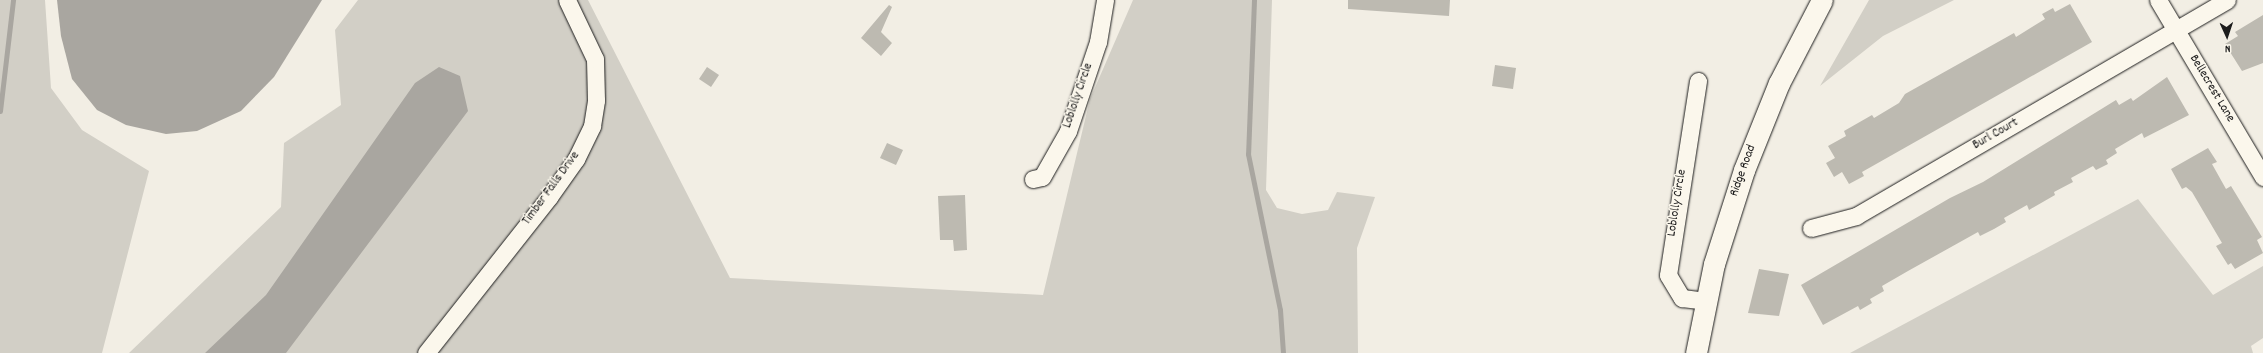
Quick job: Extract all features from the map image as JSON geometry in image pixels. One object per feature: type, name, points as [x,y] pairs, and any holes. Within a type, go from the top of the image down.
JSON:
[{"type":"street","name":"Timber Falls Drive","points":[[426,353],[554,190],[576,159],[592,126],[596,100],[595,59],[568,0]]},
{"type":"street","name":"Loblolly Circle","points":[[1033,179],[1042,177],[1068,131],[1098,42],[1105,0]]},
{"type":"street","name":"Ridge Road","points":[[1696,353],[1706,301],[1729,213],[1752,149],[1779,83],[1822,0]]},
{"type":"street","name":"Bellecrest Lane","points":[[2158,0],[2263,177]]},
{"type":"street","name":"Burl Court","points":[[1812,228],[1856,216],[2227,0]]},
{"type":"street","name":"Loblolly Circle","points":[[1698,81],[1668,275],[1682,298],[1706,301]]},
{"type":"shaded area","points":[[0,0],[45,0],[51,88],[82,130],[149,171],[102,353],[0,353]]},
{"type":"shaded area","points":[[57,0],[322,0],[274,77],[241,111],[197,131],[166,134],[126,125],[97,110],[72,79],[61,36]]},
{"type":"shaded area","points":[[358,0],[588,0],[730,278],[1043,295],[1090,99],[1133,0],[1272,0],[1266,190],[1277,208],[1302,214],[1328,210],[1337,192],[1375,197],[1357,248],[1358,353],[129,353],[281,207],[284,143],[341,105],[335,30]]},
{"type":"shaded area","points":[[1869,0],[1954,0],[1883,36],[1820,86]]},
{"type":"shaded area","points":[[439,67],[460,76],[468,111],[286,353],[205,353],[266,295],[415,83]]},
{"type":"shaded area","points":[[2138,199],[2213,295],[2263,266],[2263,338],[2251,346],[2253,353],[1850,353]]},
{"type":"building","points":[[1348,0],[1450,0],[1449,16],[1348,9]]},
{"type":"building","points":[[2070,4],[2092,42],[1862,172],[1864,176],[1849,184],[1842,172],[1834,177],[1826,163],[1835,158],[1828,146],[1846,136],[1844,131],[1872,115],[1874,118],[1899,103],[1905,94],[2014,33],[2016,37],[2045,19],[2042,14],[2053,8],[2055,12]]},
{"type":"building","points":[[889,5],[892,7],[881,32],[892,43],[881,56],[861,38]]},
{"type":"building","points":[[2263,15],[2263,63],[2242,71],[2225,44],[2238,36],[2235,32]]},
{"type":"building","points":[[1495,65],[1516,68],[1513,89],[1492,86]]},
{"type":"building","points":[[707,67],[719,75],[711,87],[699,79]]},
{"type":"building","points":[[2167,77],[2189,115],[2144,138],[2142,133],[2115,149],[2117,153],[2106,160],[2108,164],[2096,170],[2093,166],[2071,178],[2073,182],[2054,192],[2055,195],[2029,210],[2027,205],[2004,218],[2006,222],[1994,229],[1980,236],[1978,232],[1908,271],[1882,286],[1884,291],[1870,299],[1872,303],[1860,310],[1858,306],[1823,325],[1801,285],[1950,198],[1983,182],[2116,100],[2119,105],[2131,98],[2133,101]]},
{"type":"building","points":[[887,143],[903,150],[896,165],[880,158]]},
{"type":"building","points":[[2208,148],[2217,162],[2212,164],[2226,189],[2231,186],[2262,237],[2257,240],[2263,253],[2235,269],[2231,263],[2228,265],[2216,246],[2222,243],[2192,192],[2186,187],[2182,189],[2171,169]]},
{"type":"building","points":[[965,195],[967,250],[954,251],[953,240],[940,240],[938,196]]},
{"type":"building","points":[[1759,269],[1789,274],[1779,316],[1748,313]]},
{"type":"waterway","points":[[0,111],[13,0]]},
{"type":"waterway","points":[[1254,0],[1248,154],[1280,310],[1283,353]]}]
